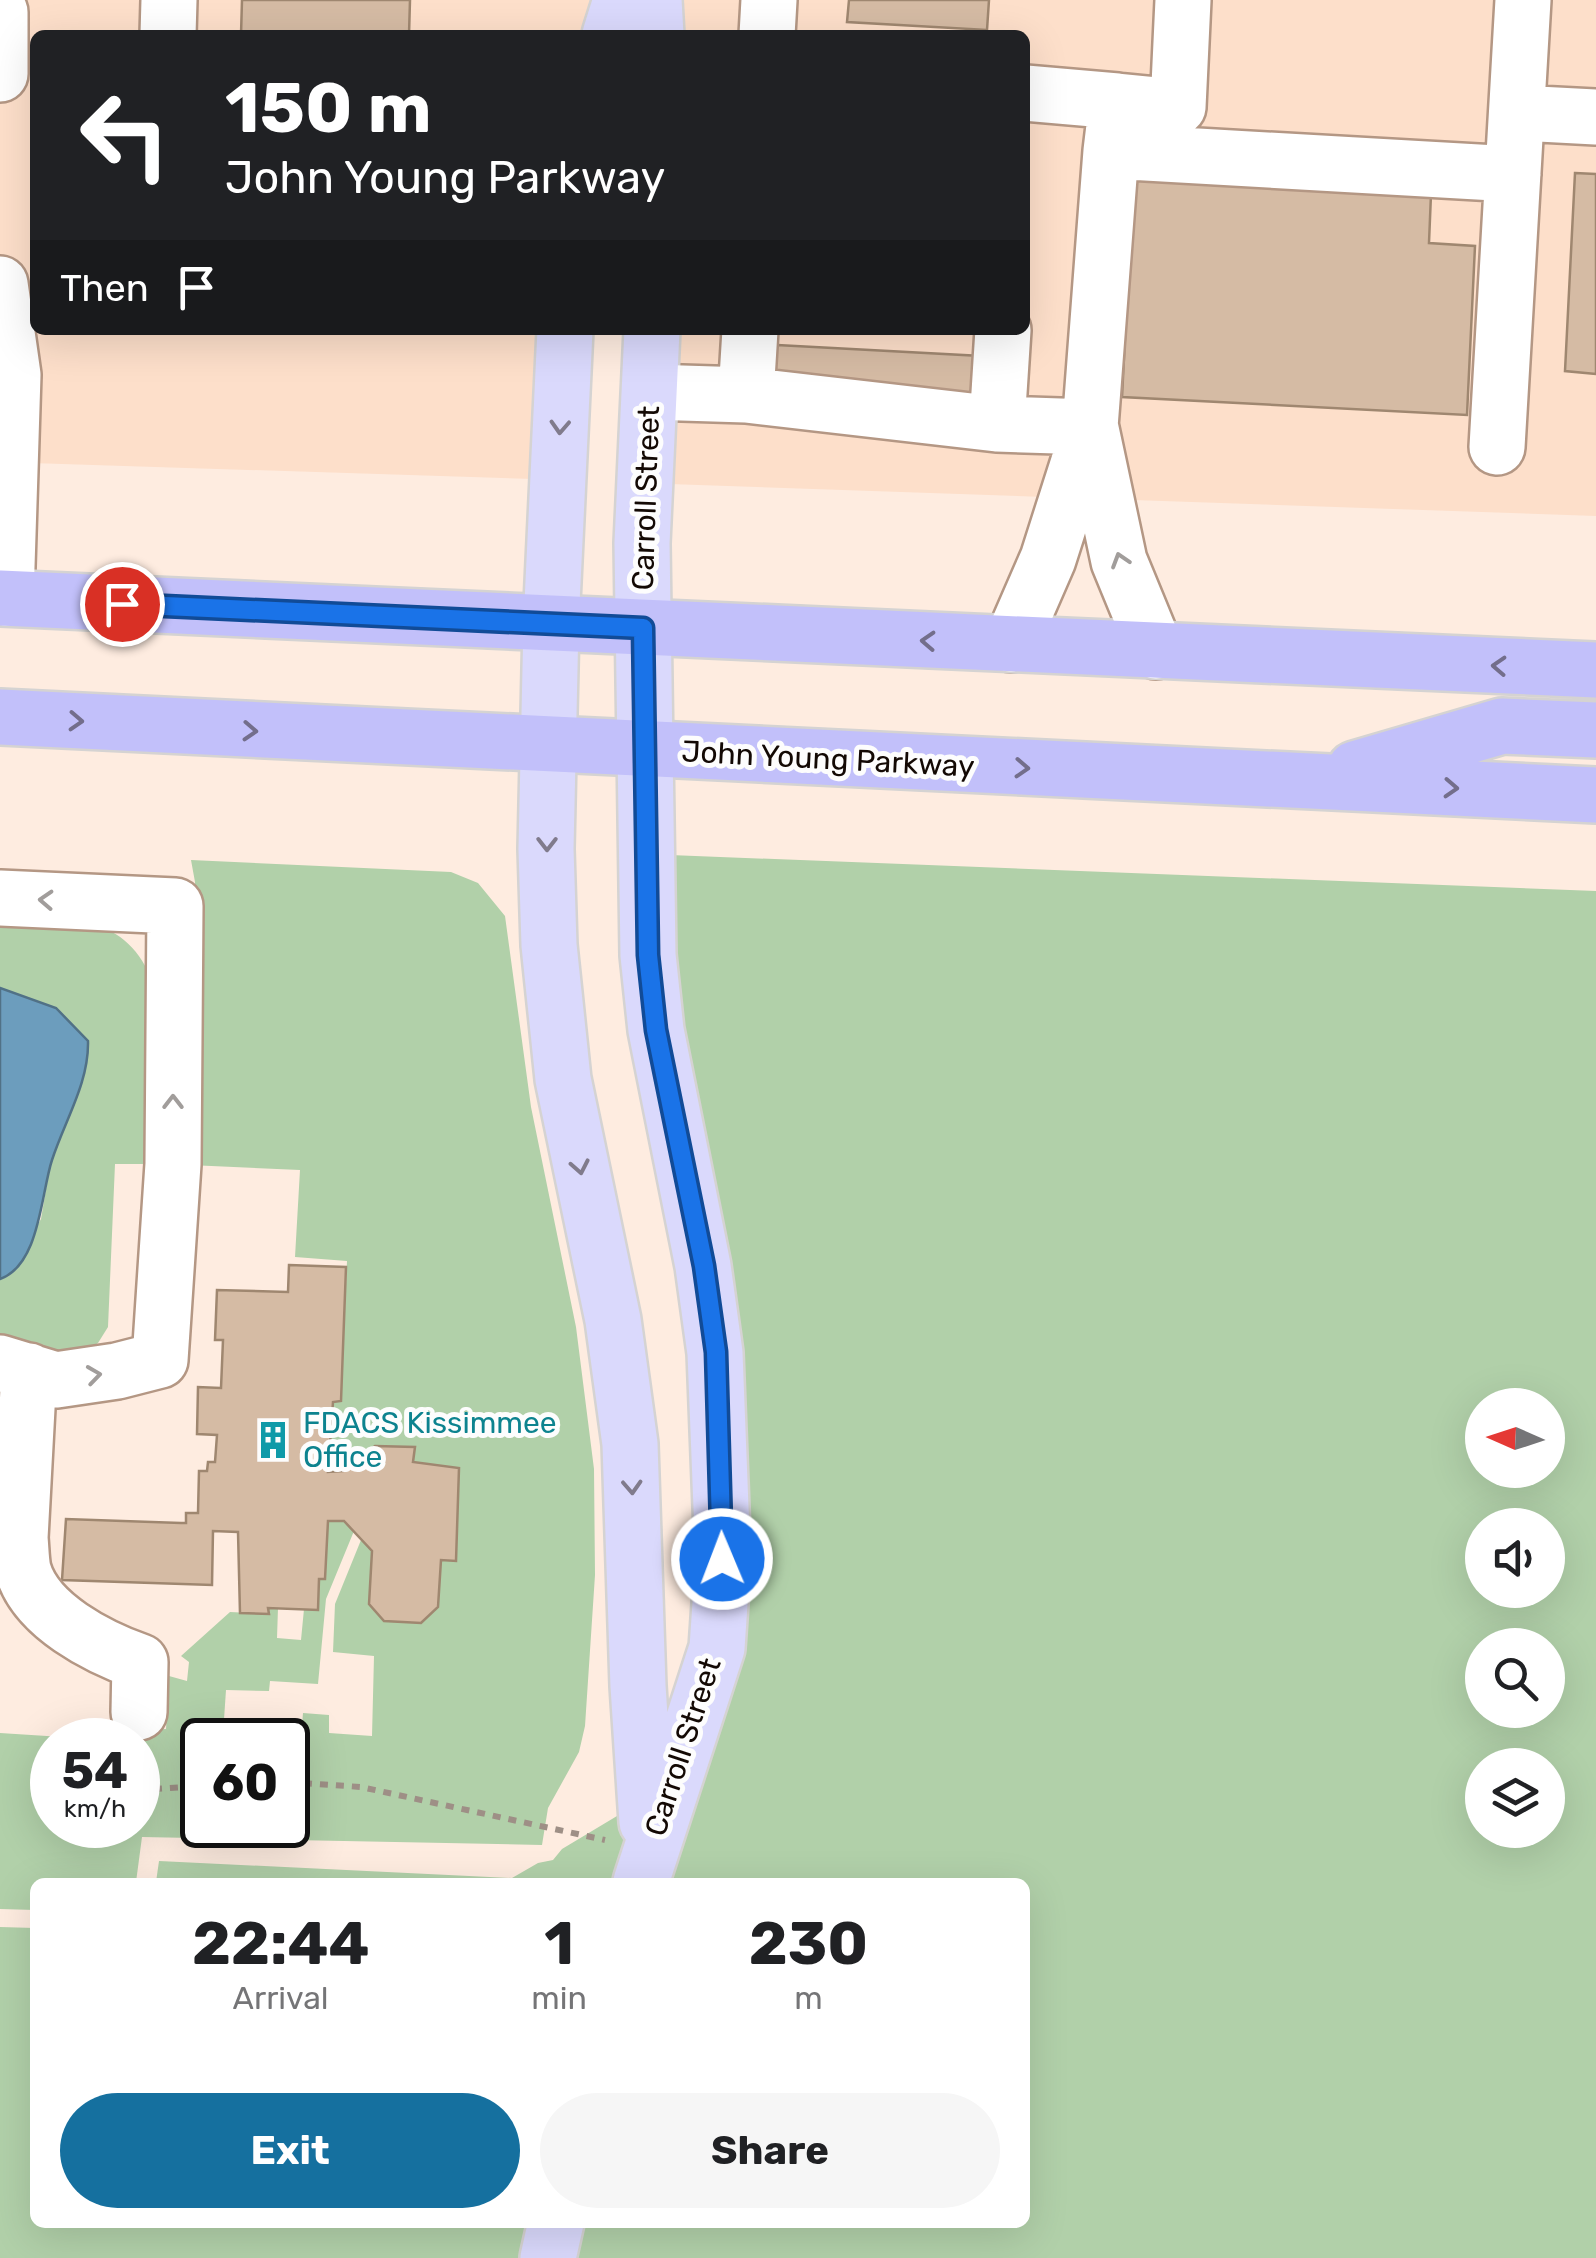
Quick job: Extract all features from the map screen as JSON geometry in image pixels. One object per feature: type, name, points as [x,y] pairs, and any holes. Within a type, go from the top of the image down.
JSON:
[{"type":"highway","points":[[3,598],[1596,670]]},
{"type":"highway","name":"John Young Parkway","points":[[0,717],[1596,795]]},
{"type":"highway","points":[[1314,782],[1502,726],[1596,730]]},
{"type":"main road","points":[[612,30],[621,0]]},
{"type":"main road","points":[[654,0],[656,30]]},
{"type":"main road","name":"Carroll Street","points":[[566,335],[551,624],[546,849],[554,1008],[567,1098],[614,1320],[630,1444],[645,1866]]},
{"type":"main road","name":"Carroll Street","points":[[645,1866],[716,1648],[722,1559],[716,1352],[704,1266],[656,1030],[647,920],[642,543],[652,335]]},
{"type":"main road","points":[[548,2258],[555,2228]]},
{"type":"lane","points":[[168,30],[169,0]]},
{"type":"lane","points":[[767,30],[769,0]]},
{"type":"lane","points":[[1114,126],[1178,107],[1183,0]]},
{"type":"lane","points":[[1497,448],[1523,0]]},
{"type":"lane","points":[[0,12],[0,74]]},
{"type":"lane","points":[[1030,95],[1114,126],[1513,174]]},
{"type":"lane","points":[[1518,113],[1596,117]]},
{"type":"lane","points":[[1010,644],[1048,558],[1090,428],[1114,126]]},
{"type":"lane","points":[[0,284],[6,375],[3,598]]},
{"type":"lane","points":[[6,375],[30,311]]},
{"type":"lane","points":[[746,395],[750,335]]},
{"type":"lane","points":[[996,424],[1003,335]]},
{"type":"lane","points":[[650,392],[746,395],[996,424],[1090,428]]},
{"type":"lane","points":[[1090,428],[1119,561],[1156,650]]},
{"type":"lane","points":[[0,898],[174,906],[173,1164],[160,1360],[117,1372],[56,1380],[15,1367],[10,1537],[43,1607],[114,1653],[140,1662],[138,1712]]},
{"type":"path","points":[[310,1784],[361,1787],[645,1866]]},
{"type":"shaded area","points":[[0,0],[596,0],[587,30],[30,30],[30,335],[541,335],[534,479],[0,462]]},
{"type":"shaded area","points":[[678,0],[1596,0],[1596,516],[669,484],[676,335],[1030,335],[1030,30],[680,30]]},
{"type":"green space","points":[[670,855],[1596,891],[1596,2258],[574,2258],[581,2228],[1030,2228],[1030,1878],[667,1878],[669,1870],[675,1870],[674,1852],[740,1651],[679,1028]]},
{"type":"green space","points":[[191,860],[451,872],[478,883],[505,916],[531,1107],[576,1327],[594,1469],[595,1575],[585,1726],[579,1752],[548,1808],[542,1845],[310,1840],[310,1718],[303,1718],[303,1713],[329,1715],[329,1733],[372,1736],[374,1656],[333,1652],[335,1604],[361,1540],[372,1551],[369,1604],[384,1621],[420,1623],[438,1607],[441,1560],[456,1560],[459,1469],[413,1462],[414,1447],[375,1446],[343,1471],[328,1472],[333,1402],[341,1401],[347,1261],[295,1257],[300,1170],[189,1165],[195,882]]},
{"type":"green space","points":[[0,914],[68,919],[108,930],[125,940],[151,978],[154,1164],[115,1164],[108,1327],[98,1343],[78,1356],[0,1341],[0,1279],[9,1276],[41,1219],[50,1165],[66,1120],[4,989],[0,988]]},
{"type":"green space","points":[[328,1521],[344,1521],[354,1531],[326,1599],[318,1684],[270,1681],[269,1691],[226,1690],[224,1718],[180,1718],[180,1838],[160,1837],[160,1729],[166,1729],[169,1676],[187,1681],[189,1662],[181,1656],[230,1612],[268,1614],[268,1608],[278,1608],[277,1638],[301,1640],[304,1609],[318,1609],[319,1579],[325,1579]]},
{"type":"green space","points":[[0,1733],[30,1735],[30,1848],[141,1848],[137,1878],[30,1878],[30,1910],[0,1909]]},
{"type":"green space","points":[[622,1813],[625,1847],[617,1878],[512,1878],[538,1863],[553,1860],[562,1849]]},
{"type":"green space","points":[[159,1861],[512,1878],[157,1878]]},
{"type":"green space","points":[[0,1927],[30,1928],[30,2228],[531,2228],[523,2258],[0,2258]]},
{"type":"water","points":[[0,988],[56,1008],[88,1041],[85,1072],[52,1160],[31,1244],[13,1271],[0,1279]]},
{"type":"building","points":[[242,0],[410,0],[409,30],[241,30]]},
{"type":"building","points":[[849,0],[989,0],[987,30],[847,22]]},
{"type":"building","points":[[1575,173],[1596,174],[1596,374],[1565,371]]},
{"type":"building","points":[[1133,179],[1431,194],[1429,243],[1475,246],[1467,415],[1122,397]]},
{"type":"building","points":[[777,345],[981,356],[979,402],[774,391]]},
{"type":"building","name":"FDACS Kissimmee Office","points":[[289,1265],[346,1267],[341,1401],[333,1402],[328,1472],[343,1471],[375,1446],[415,1447],[413,1462],[459,1468],[456,1561],[441,1560],[438,1607],[421,1623],[384,1621],[369,1604],[372,1551],[344,1521],[328,1521],[325,1579],[319,1579],[318,1610],[268,1608],[269,1614],[240,1613],[238,1532],[213,1531],[212,1585],[62,1580],[66,1519],[186,1523],[186,1513],[198,1513],[199,1471],[207,1471],[208,1462],[215,1462],[217,1435],[197,1434],[198,1387],[221,1388],[223,1340],[215,1340],[217,1290],[288,1292]]},
{"type":"place","name":"FDACS Kissimmee Office","points":[[273,1440]]},
{"type":"route","points":[[122,604],[643,628],[648,955],[656,1030],[704,1266],[716,1352],[722,1559]]}]
